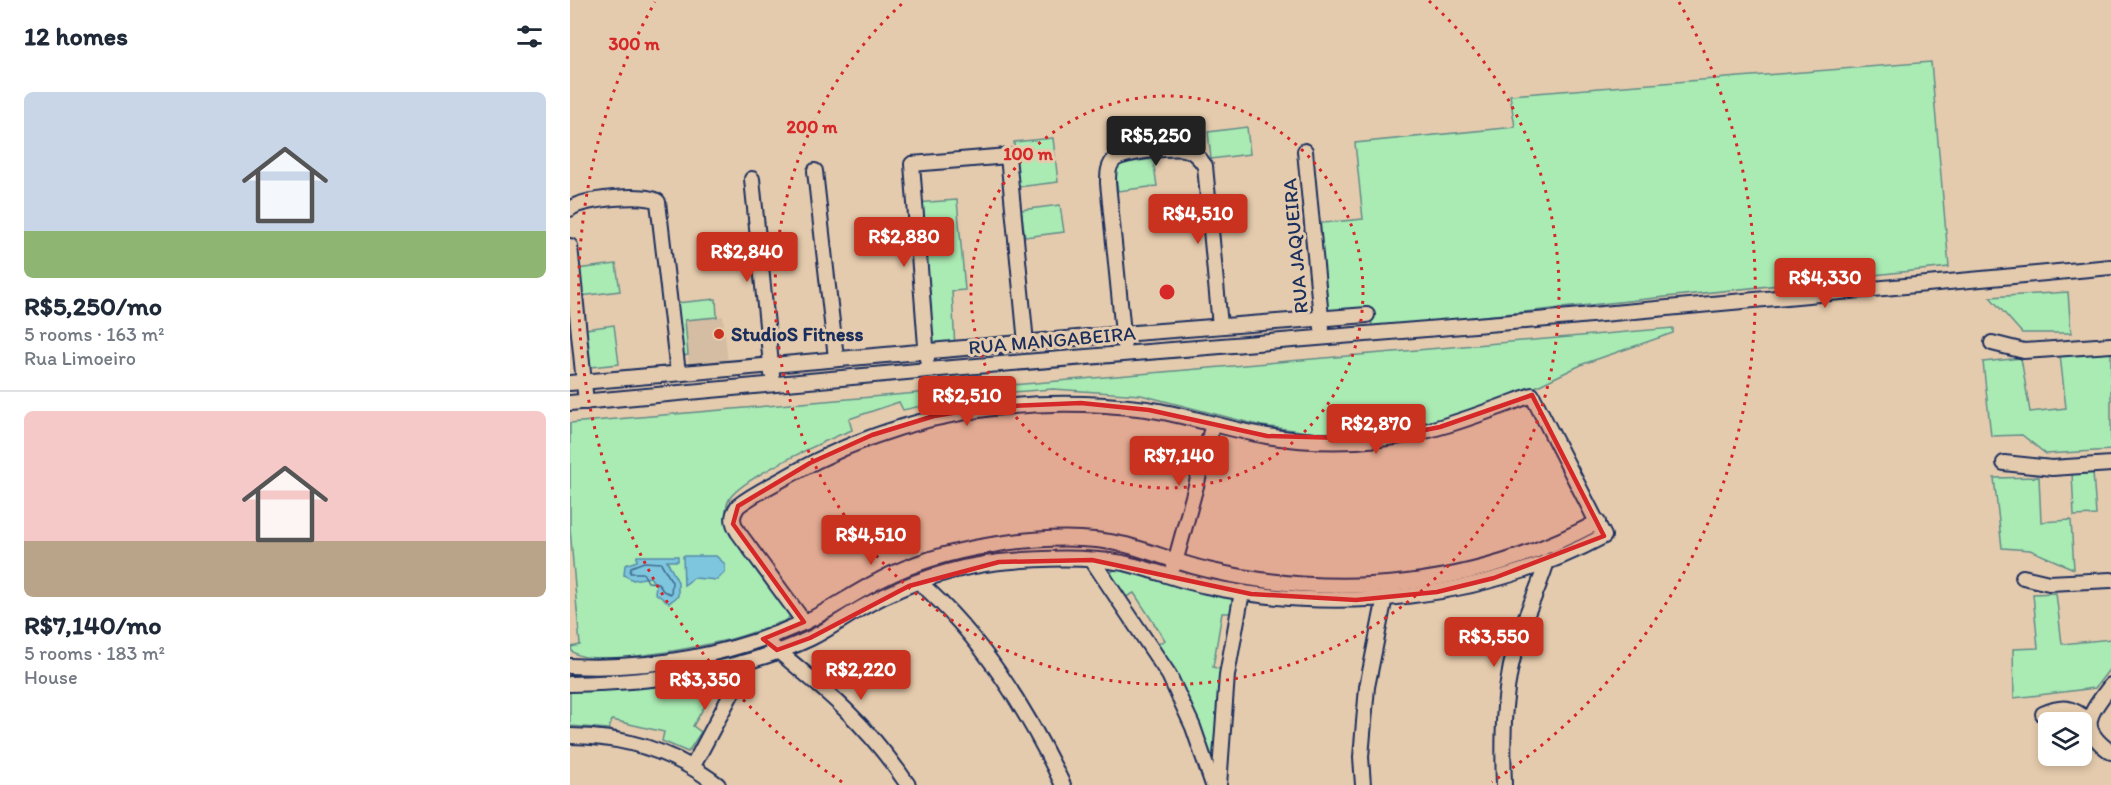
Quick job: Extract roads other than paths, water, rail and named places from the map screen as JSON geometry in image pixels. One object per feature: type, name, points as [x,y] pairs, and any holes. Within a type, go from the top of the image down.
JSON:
[{"type":"street","points":[[1125,354],[1108,183],[1112,162],[1120,155],[1175,149],[1189,150],[1206,166],[1220,326]]},
{"type":"street","name":"RUA JAQUEIRA","points":[[1305,151],[1323,336]]},
{"type":"street","points":[[928,370],[912,164],[1008,156],[1026,343]]},
{"type":"street","points":[[815,171],[836,358]]},
{"type":"street","points":[[752,179],[772,384]]},
{"type":"street","points":[[570,209],[584,202],[654,198],[660,208],[678,373]]},
{"type":"street","points":[[570,246],[577,383],[586,402]]},
{"type":"street","name":"RUA MANGABEIRA","points":[[570,403],[1323,336],[1537,320],[2111,267]]},
{"type":"street","points":[[577,383],[836,358],[1367,315]]},
{"type":"street","points":[[1992,343],[2035,351],[2111,345]]},
{"type":"street","points":[[570,666],[608,668],[642,666],[688,658],[763,639],[804,622],[898,571],[927,561],[992,545],[1076,540],[1123,544],[1205,570],[1312,587],[1386,592],[1437,592],[1494,578],[1547,561],[1604,536],[1532,395],[1440,427],[1380,439],[1322,441],[1268,436],[1149,410],[1081,403],[989,407],[933,416],[872,435],[810,463],[745,500],[732,514],[733,524],[738,532],[804,622]]},
{"type":"street","points":[[1172,577],[1213,424]]},
{"type":"street","points":[[2004,463],[2052,468],[2111,464]]},
{"type":"street","points":[[570,684],[662,679],[741,663],[810,638],[866,606],[919,582],[972,566],[999,562],[1092,560],[1124,564],[1242,592],[1309,600],[1386,592],[1484,567],[1568,538],[1598,522]]},
{"type":"street","points":[[992,545],[999,562]]},
{"type":"street","points":[[1092,560],[1170,675],[1193,727],[1213,785]]},
{"type":"street","points":[[1504,785],[1502,738],[1508,676],[1521,631],[1547,561]]},
{"type":"street","points":[[2023,578],[2049,583],[2111,580]]},
{"type":"street","points":[[919,582],[963,627],[1008,686],[1035,727],[1063,785]]},
{"type":"street","points":[[1220,785],[1227,675],[1242,592]]},
{"type":"street","points":[[1363,785],[1361,757],[1367,687],[1386,592]]},
{"type":"street","points":[[763,639],[841,703],[876,741],[908,785]]},
{"type":"street","points":[[693,766],[735,687],[741,663]]},
{"type":"street","points":[[2092,714],[2111,685]]},
{"type":"street","points":[[2048,712],[2059,707],[2073,708],[2078,712]]},
{"type":"street","points":[[2092,734],[2096,741],[2111,752]]},
{"type":"street","points":[[570,736],[618,741],[659,750],[693,766],[718,785]]},
{"type":"water","points":[[637,556],[678,556],[678,561],[667,561],[678,582],[678,596],[669,603],[655,593],[656,585],[650,577],[633,580],[624,575],[625,565],[637,561]]},
{"type":"water","points":[[683,556],[716,556],[725,564],[725,572],[717,580],[694,578],[684,585]]},
{"type":"place","name":"StudioS Fitness","points":[[719,334]]}]
